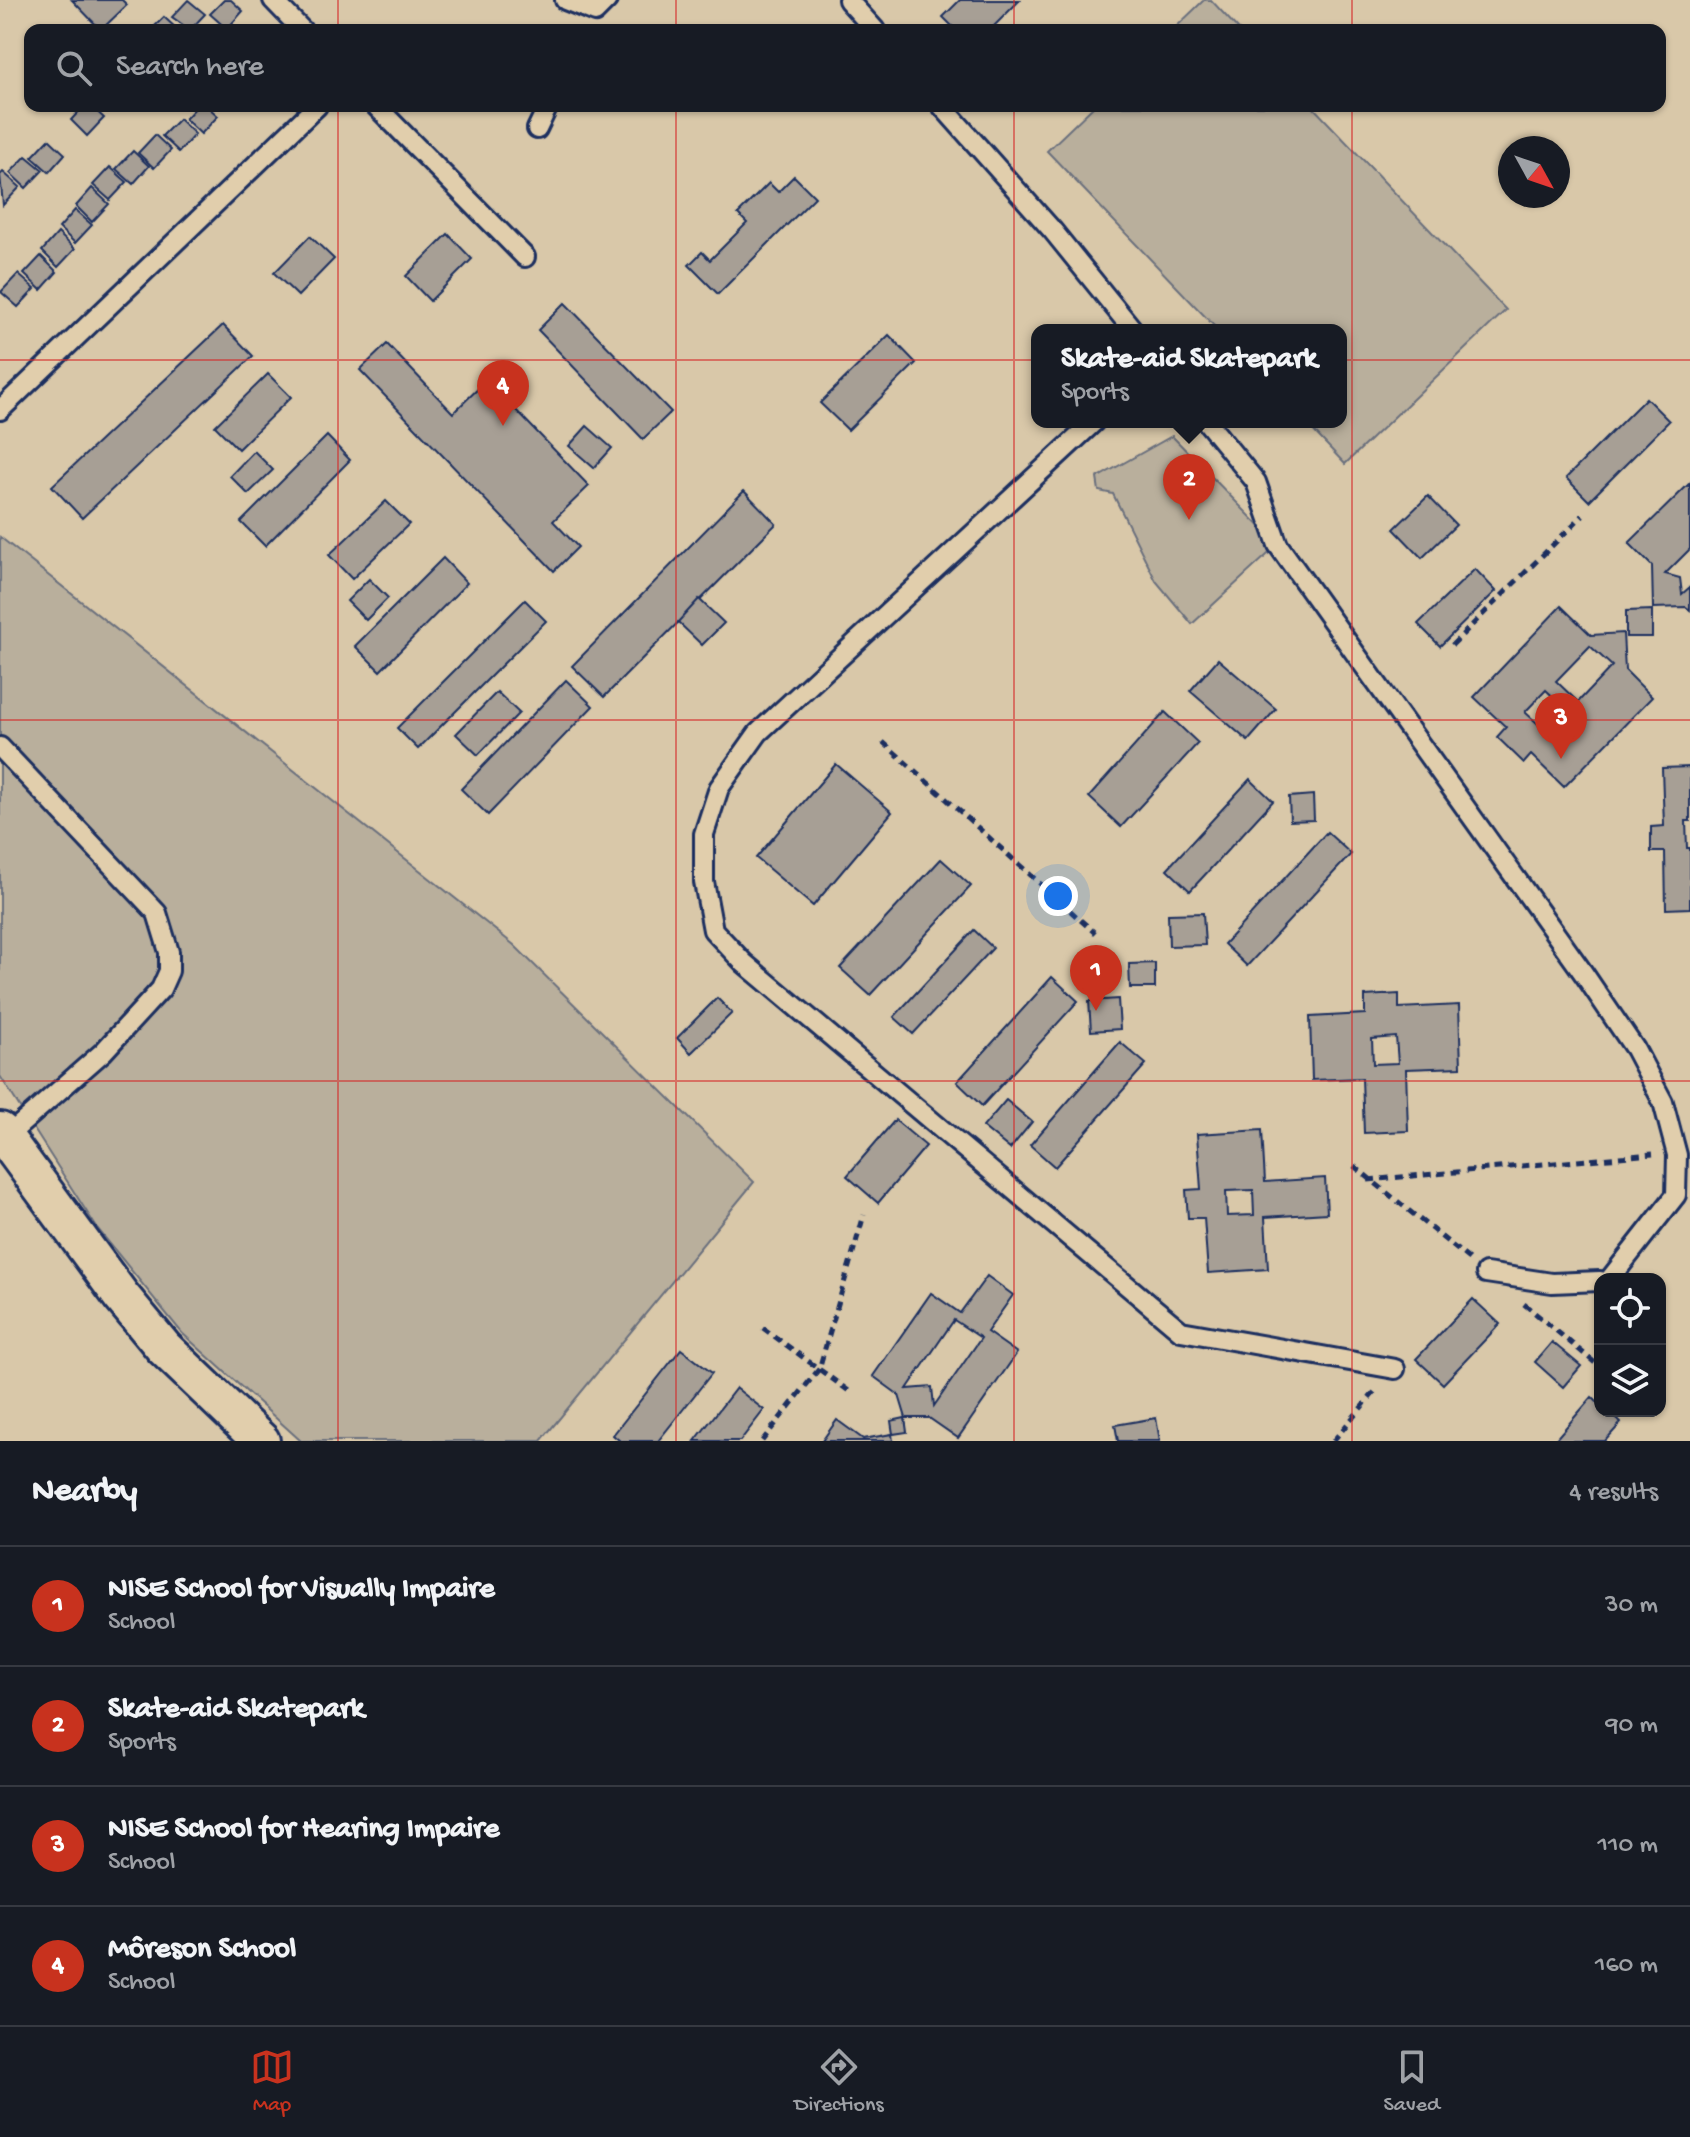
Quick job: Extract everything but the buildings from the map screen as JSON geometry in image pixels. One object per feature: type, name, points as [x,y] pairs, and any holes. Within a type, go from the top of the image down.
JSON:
[{"type":"street","points":[[2,1134],[121,1296],[164,1348],[261,1441]]},
{"type":"lane","points":[[273,0],[296,24]]},
{"type":"lane","points":[[565,0],[601,6],[590,24]]},
{"type":"lane","points":[[848,0],[870,24]]},
{"type":"lane","points":[[0,410],[311,112]]},
{"type":"lane","points":[[382,112],[525,257]]},
{"type":"lane","points":[[537,129],[545,112]]},
{"type":"lane","points":[[947,112],[1053,231],[1128,324]]},
{"type":"lane","points":[[1088,428],[758,733],[719,788],[704,834],[704,882],[713,930],[744,963],[1181,1331],[1395,1369]]},
{"type":"lane","points":[[1212,428],[1256,482],[1278,545],[1635,1049],[1663,1102],[1676,1151],[1676,1195],[1615,1273]]},
{"type":"lane","points":[[0,747],[157,913],[169,952],[169,971],[161,989],[103,1052],[2,1134]]},
{"type":"lane","points":[[1486,1273],[1552,1283],[1594,1281]]},
{"type":"path","points":[[1452,645],[1583,515]]},
{"type":"path","points":[[883,742],[1095,933]]},
{"type":"path","points":[[1368,1180],[1676,1151]]},
{"type":"path","points":[[762,1441],[819,1369],[864,1215]]},
{"type":"path","points":[[763,1328],[853,1394]]},
{"type":"path","points":[[1333,1441],[1395,1369]]},
{"type":"shaded area","points":[[1204,0],[1211,0],[1233,24],[1179,24]]},
{"type":"shaded area","points":[[1088,112],[1318,112],[1506,310],[1345,464],[1311,428],[1347,428],[1347,324],[1212,324],[1047,151]]},
{"type":"shaded area","points":[[1172,436],[1278,545],[1192,624],[1156,581],[1113,494],[1099,491],[1097,478]]},
{"type":"shaded area","points":[[0,537],[514,945],[754,1182],[541,1441],[301,1441],[182,1333],[97,1228],[0,1076]]},
{"type":"place","name":"Môreson School","points":[[503,426]]},
{"type":"place","name":"Skate-aid Skatepark","points":[[1189,520]]},
{"type":"place","name":"NISE School for Hearing Impaire","points":[[1561,759]]},
{"type":"place","name":"NISE School for Visually Impaire","points":[[1096,1011]]}]
